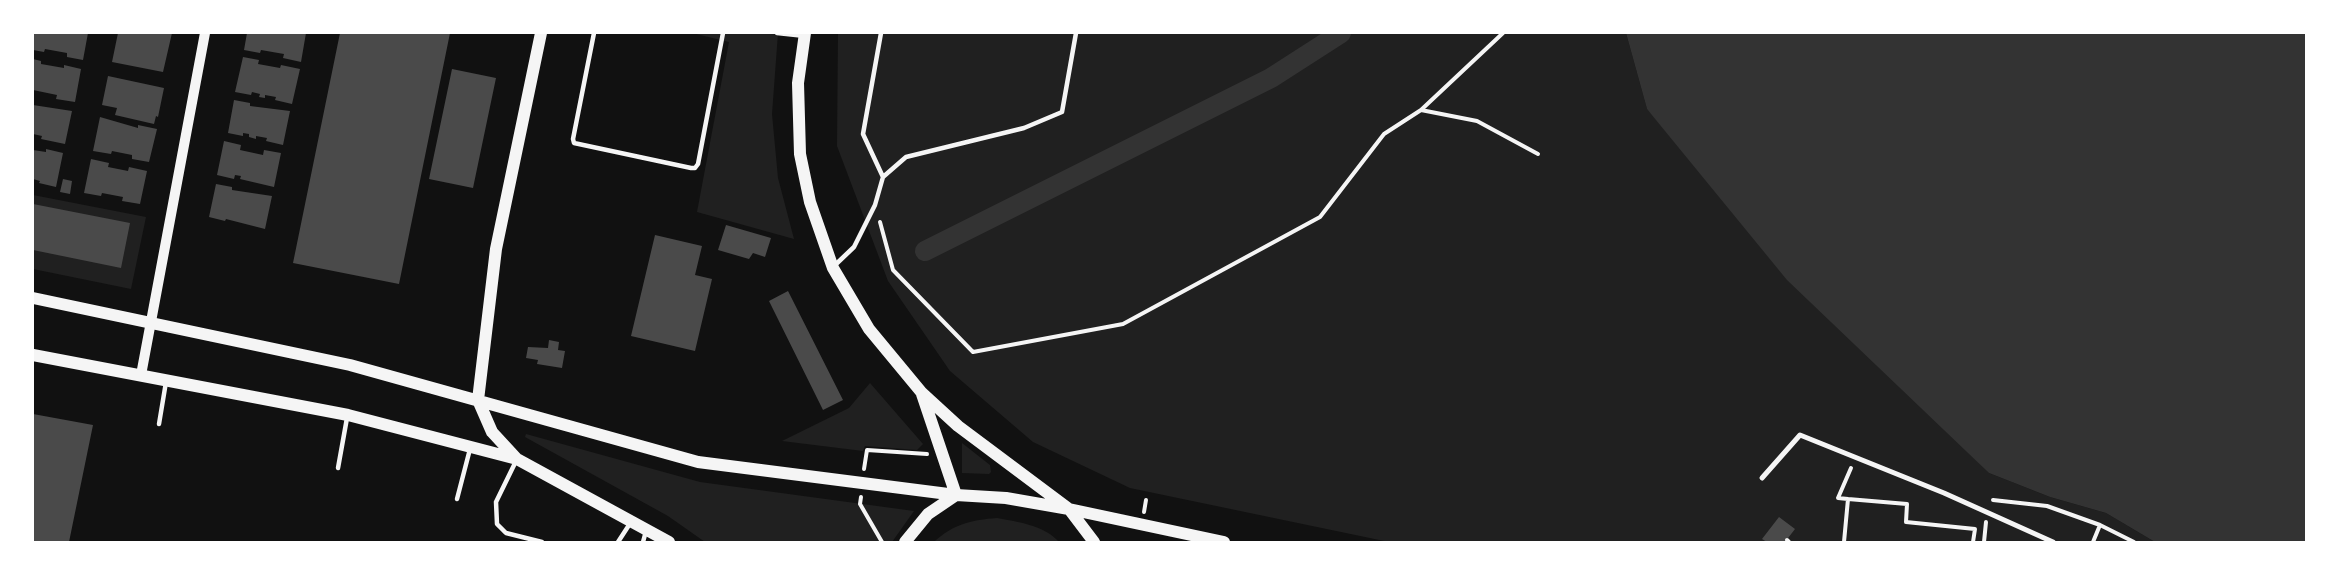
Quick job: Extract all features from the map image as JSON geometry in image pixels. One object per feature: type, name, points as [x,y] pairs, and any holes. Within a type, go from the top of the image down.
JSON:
[{"type":"main road","points":[[517,459],[492,432],[478,400],[496,249],[541,33]]},
{"type":"main road","points":[[805,34],[798,83],[800,154],[810,202],[833,268],[869,329],[922,393],[958,426],[1069,509],[1094,542]]},
{"type":"main road","points":[[33,298],[151,321],[350,365],[698,462],[956,495],[1006,498],[1224,542]]},
{"type":"main road","points":[[33,355],[348,415],[517,459],[669,542]]},
{"type":"main road","points":[[922,393],[956,495]]},
{"type":"main road","points":[[905,542],[928,514],[956,495]]},
{"type":"street","points":[[141,375],[205,33]]},
{"type":"street","points":[[1762,478],[1800,435],[1856,456],[2053,542]]},
{"type":"lane","points":[[594,33],[574,143],[695,168],[698,164],[723,33]]},
{"type":"lane","points":[[777,33],[805,34]]},
{"type":"lane","points":[[881,33],[863,134],[883,177]]},
{"type":"lane","points":[[833,268],[854,247],[875,205],[883,177],[906,157],[1024,128],[1062,112],[1076,33]]},
{"type":"lane","points":[[159,424],[167,380]]},
{"type":"lane","points":[[338,468],[348,415]]},
{"type":"lane","points":[[458,499],[471,446]]},
{"type":"lane","points":[[517,459],[496,502],[496,524],[506,533],[542,542]]},
{"type":"lane","points":[[618,542],[632,520]]},
{"type":"lane","points":[[643,542],[647,529]]},
{"type":"path","points":[[875,205],[893,270],[973,352],[1124,324],[1320,217],[1384,134],[1421,110],[1503,33]]},
{"type":"path","points":[[1421,110],[1477,121],[1538,154]]},
{"type":"path","points":[[882,542],[860,504],[867,450],[927,455],[939,444]]},
{"type":"path","points":[[1856,456],[1838,498],[1907,504],[1906,522],[1985,530]]},
{"type":"path","points":[[1844,542],[1848,499]]},
{"type":"path","points":[[1996,501],[2047,506],[2100,525],[2134,542]]},
{"type":"path","points":[[1983,542],[1987,512]]},
{"type":"path","points":[[2093,542],[2100,525]]},
{"type":"path","points":[[1973,542],[1975,529]]},
{"type":"shaded area","points":[[692,33],[778,33],[772,114],[778,178],[794,239],[697,212],[729,42]]},
{"type":"shaded area","points":[[838,33],[1626,33],[1647,109],[1989,473],[2050,497],[2106,513],[2155,542],[1389,542],[1130,488],[1033,442],[950,371],[888,281],[837,146]]},
{"type":"shaded area","points":[[1626,33],[2306,33],[2306,542],[2155,542],[2106,513],[2050,497],[1989,473],[1787,280],[1647,109]]},
{"type":"shaded area","points":[[33,195],[146,217],[131,289],[33,269]]},
{"type":"shaded area","points":[[870,383],[923,444],[917,450],[865,446],[863,451],[782,441],[849,408]]},
{"type":"shaded area","points":[[526,434],[700,482],[914,511],[892,542],[705,542],[668,516],[525,437]]},
{"type":"shaded area","points":[[962,443],[990,465],[989,474],[962,473]]},
{"type":"shaded area","points":[[997,518],[1038,528],[1059,542],[934,542],[948,531],[963,524]]},
{"type":"building","points":[[33,33],[88,33],[83,60],[67,57],[67,53],[45,49],[44,52],[33,50]]},
{"type":"building","points":[[118,33],[172,33],[163,72],[112,62]]},
{"type":"building","points":[[247,33],[306,33],[301,62],[283,58],[284,54],[244,50]]},
{"type":"building","points":[[340,33],[450,33],[399,284],[293,263]]},
{"type":"building","points":[[243,57],[259,60],[258,64],[300,69],[292,104],[275,100],[276,97],[265,95],[265,98],[252,92],[251,95],[235,92]]},
{"type":"building","points":[[33,59],[41,61],[41,64],[64,68],[64,65],[81,69],[75,102],[56,99],[57,95],[33,90]]},
{"type":"building","points":[[452,69],[496,78],[473,188],[429,179]]},
{"type":"building","points":[[108,76],[164,88],[158,117],[156,116],[154,124],[115,115],[117,108],[102,105]]},
{"type":"building","points":[[234,100],[250,103],[250,106],[290,111],[283,145],[266,141],[267,138],[249,137],[249,134],[243,133],[243,136],[228,133]]},
{"type":"building","points":[[33,105],[72,111],[65,144],[41,139],[42,136],[33,134]]},
{"type":"building","points":[[100,117],[138,128],[138,125],[157,129],[149,162],[132,159],[132,155],[112,151],[111,154],[93,151]]},
{"type":"building","points":[[224,141],[241,145],[240,150],[263,155],[264,150],[281,153],[274,187],[240,179],[241,176],[235,175],[234,179],[217,175]]},
{"type":"building","points":[[46,149],[63,153],[56,187],[39,183],[40,181],[33,179],[33,150],[46,152]]},
{"type":"building","points":[[91,159],[109,163],[108,167],[128,171],[129,167],[147,171],[140,204],[122,201],[123,197],[102,193],[101,196],[84,193]]},
{"type":"building","points":[[63,179],[72,181],[70,194],[60,192]]},
{"type":"building","points":[[216,184],[232,187],[232,190],[272,196],[265,229],[209,217]]},
{"type":"building","points":[[33,204],[130,223],[121,268],[33,250]]},
{"type":"building","points":[[726,225],[771,238],[765,257],[753,253],[749,259],[718,250]]},
{"type":"building","points":[[655,235],[702,246],[695,275],[712,279],[695,351],[631,336]]},
{"type":"building","points":[[788,291],[843,400],[823,410],[769,301]]},
{"type":"building","points":[[549,340],[559,342],[558,350],[565,351],[562,368],[537,364],[538,360],[526,358],[528,347],[548,348]]},
{"type":"building","points":[[33,414],[93,425],[69,542],[33,542]]},
{"type":"building","points":[[1779,517],[1795,529],[1785,542],[1767,542],[1762,539]]},
{"type":"waterway","points":[[925,251],[1271,78],[1341,33]]}]
